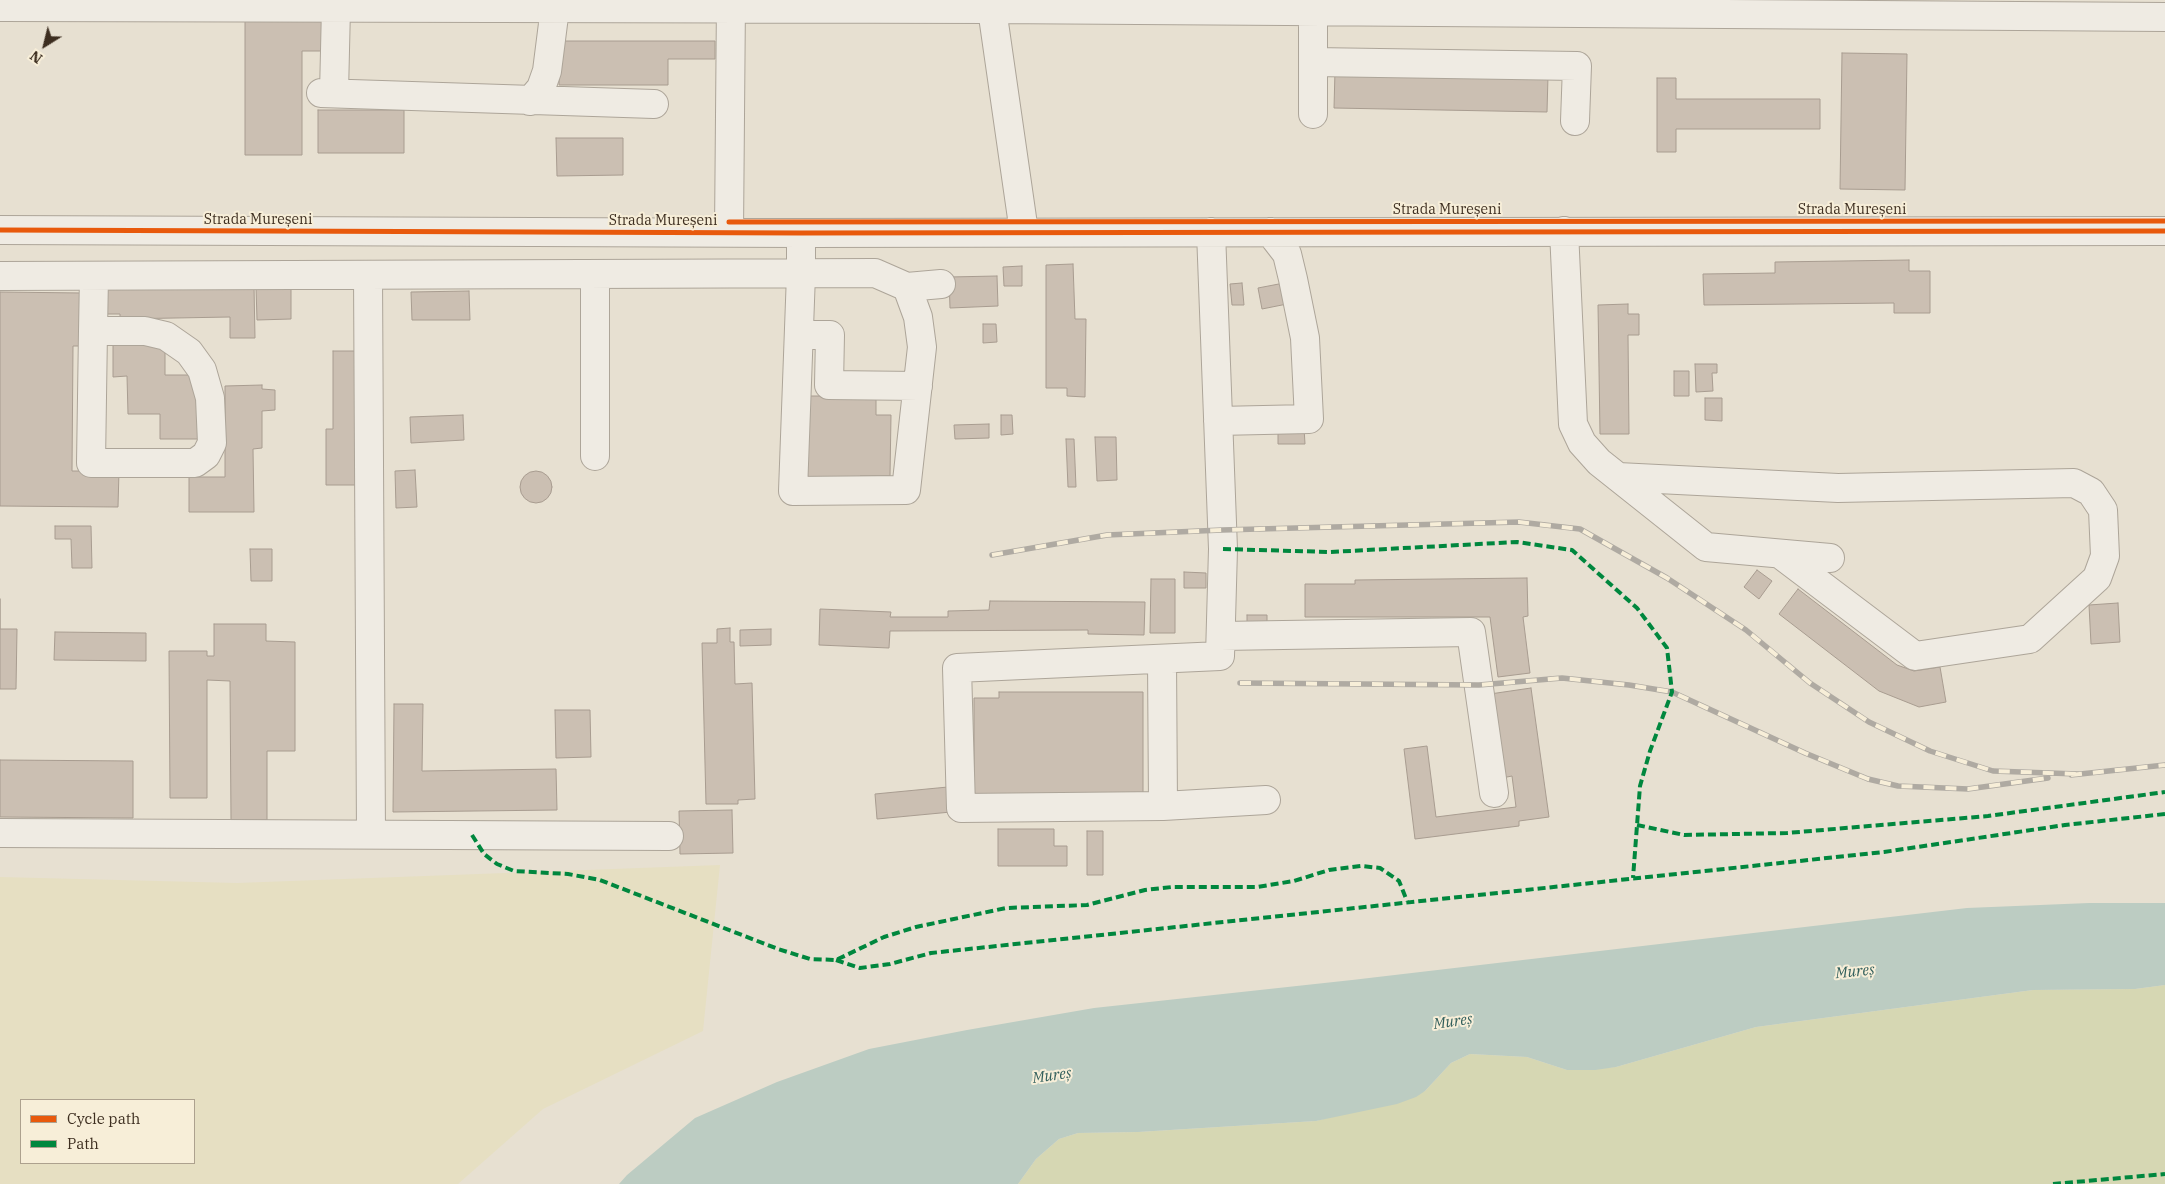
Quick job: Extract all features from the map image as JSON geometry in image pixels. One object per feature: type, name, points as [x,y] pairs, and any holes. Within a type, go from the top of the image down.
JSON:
[{"type":"street","points":[[0,7],[103,4],[336,8],[555,8],[731,4],[992,9],[1217,5],[1314,12],[2094,8],[2165,17]]},
{"type":"street","points":[[729,232],[731,4]]},
{"type":"street","points":[[336,8],[327,93],[654,104]]},
{"type":"street","points":[[530,101],[542,88],[547,71],[555,8]]},
{"type":"street","points":[[992,9],[1024,232]]},
{"type":"street","points":[[1313,114],[1314,12]]},
{"type":"street","points":[[1314,62],[1577,66],[1575,121]]},
{"type":"street","name":"Strada Mureșeni","points":[[0,230],[801,233],[2165,231]]},
{"type":"street","points":[[1564,231],[1573,424],[1582,443],[1599,462],[1706,547],[1830,558]]},
{"type":"street","points":[[1211,232],[1223,549],[1220,656],[957,668],[961,808],[1163,806],[1266,800]]},
{"type":"street","points":[[1218,421],[1309,420],[1305,338],[1294,278],[1287,254],[1270,232]]},
{"type":"street","points":[[801,233],[802,274],[793,491],[906,490],[922,347],[918,317],[907,287]]},
{"type":"street","points":[[0,276],[875,273],[907,287],[941,284]]},
{"type":"street","points":[[368,275],[371,834]]},
{"type":"street","points":[[595,275],[595,456]]},
{"type":"street","points":[[93,332],[146,331],[166,336],[189,352],[202,370],[210,398],[212,443],[206,454],[195,463],[91,463],[93,332],[94,276]]},
{"type":"street","points":[[799,335],[830,335],[829,385],[918,386]]},
{"type":"street","points":[[1618,477],[1838,488],[2074,483],[2091,492],[2103,510],[2105,556],[2097,578],[2030,639],[1915,656],[1780,554]]},
{"type":"street","points":[[1221,636],[1471,632],[1494,794]]},
{"type":"street","points":[[1162,659],[1163,806]]},
{"type":"street","points":[[0,833],[669,836]]},
{"type":"shaded area","points":[[720,865],[703,1031],[543,1109],[458,1184],[0,1184],[0,877],[237,883]]},
{"type":"green space","points":[[2165,985],[2165,1184],[1018,1184],[1036,1159],[1059,1139],[1078,1133],[1138,1132],[1316,1121],[1425,1091],[1451,1063],[1470,1054],[1527,1057],[1567,1070],[1616,1067],[1756,1027],[2033,990],[2135,989]]},
{"type":"water","name":"Mureș","points":[[2089,903],[2165,903],[2165,985],[2135,989],[2033,990],[1756,1027],[1616,1067],[1595,1070],[1567,1070],[1527,1057],[1470,1054],[1451,1063],[1425,1091],[1416,1097],[1397,1104],[1316,1121],[1138,1132],[1078,1133],[1059,1139],[1036,1159],[1018,1184],[619,1184],[627,1175],[695,1118],[777,1082],[869,1049],[967,1030],[1094,1008],[1352,980],[1967,908]]},
{"type":"building","points":[[245,14],[328,17],[328,51],[302,51],[302,155],[245,155]]},
{"type":"building","points":[[559,41],[715,41],[715,59],[668,59],[668,85],[559,85]]},
{"type":"building","points":[[1842,53],[1907,54],[1905,190],[1840,189]]},
{"type":"building","points":[[1335,71],[1548,76],[1547,112],[1334,108]]},
{"type":"building","points":[[1657,78],[1676,78],[1676,99],[1820,99],[1820,129],[1676,129],[1676,152],[1657,152]]},
{"type":"building","points":[[318,110],[404,110],[404,153],[318,153]]},
{"type":"building","points":[[556,138],[623,138],[623,175],[557,176]]},
{"type":"building","points":[[1909,260],[1909,271],[1930,271],[1930,313],[1894,313],[1894,303],[1704,305],[1703,274],[1775,273],[1775,262]]},
{"type":"building","points":[[1073,264],[1075,319],[1086,319],[1085,397],[1067,396],[1067,388],[1046,388],[1046,265]]},
{"type":"building","points":[[1022,266],[1022,286],[1004,286],[1003,267]]},
{"type":"building","points":[[997,276],[998,306],[950,308],[949,277]]},
{"type":"building","points":[[1242,283],[1244,305],[1232,305],[1230,284]]},
{"type":"building","points":[[1284,283],[1287,304],[1262,309],[1258,288]]},
{"type":"building","points":[[254,286],[255,338],[230,338],[230,317],[120,319],[120,314],[107,314],[107,289]]},
{"type":"building","points":[[291,286],[291,319],[257,320],[256,287]]},
{"type":"building","points":[[469,291],[470,320],[412,320],[411,292]]},
{"type":"building","points":[[0,292],[82,293],[81,346],[73,346],[72,471],[119,471],[118,507],[0,506]]},
{"type":"building","points":[[1628,304],[1628,314],[1639,314],[1639,335],[1628,335],[1629,434],[1600,434],[1598,305]]},
{"type":"building","points":[[983,324],[996,324],[997,342],[983,343]]},
{"type":"building","points":[[165,343],[165,375],[197,375],[198,439],[160,439],[160,414],[128,414],[127,376],[113,377],[113,344]]},
{"type":"building","points":[[333,351],[359,351],[360,485],[326,485],[326,429],[333,429]]},
{"type":"building","points":[[1695,364],[1717,364],[1717,373],[1712,373],[1713,391],[1696,392]]},
{"type":"building","points":[[1674,371],[1689,371],[1689,396],[1674,396]]},
{"type":"building","points":[[262,385],[262,389],[275,390],[275,410],[262,411],[262,448],[253,449],[254,512],[189,512],[189,477],[225,477],[225,386]]},
{"type":"building","points":[[808,396],[876,396],[876,415],[891,415],[890,476],[860,476],[860,485],[807,484]]},
{"type":"building","points":[[1705,398],[1722,398],[1722,421],[1705,420]]},
{"type":"building","points":[[463,415],[464,440],[411,443],[410,417]]},
{"type":"building","points":[[1001,415],[1012,415],[1013,434],[1001,435]]},
{"type":"building","points":[[989,424],[989,438],[955,439],[954,425]]},
{"type":"building","points":[[1278,428],[1304,428],[1305,444],[1278,444]]},
{"type":"building","points":[[1095,437],[1116,437],[1117,480],[1097,481]]},
{"type":"building","points":[[1066,439],[1074,439],[1076,487],[1068,487]]},
{"type":"building","points":[[415,470],[417,507],[396,508],[395,471]]},
{"type":"building","points":[[536,471],[542,472],[547,476],[551,481],[551,493],[547,498],[542,502],[536,503],[530,502],[525,498],[521,493],[520,487],[521,481],[525,476],[530,472]]},
{"type":"building","points":[[55,526],[91,526],[92,568],[72,568],[71,539],[55,539]]},
{"type":"building","points":[[250,549],[272,549],[272,581],[251,581]]},
{"type":"building","points":[[1757,570],[1772,581],[1759,599],[1744,587]]},
{"type":"building","points":[[1184,572],[1206,573],[1206,588],[1184,588]]},
{"type":"building","points":[[1527,578],[1528,616],[1523,617],[1530,673],[1498,677],[1490,617],[1305,617],[1305,584],[1355,584],[1355,580]]},
{"type":"building","points":[[1151,579],[1175,579],[1175,633],[1150,633]]},
{"type":"building","points":[[1798,589],[1897,665],[1914,671],[1940,667],[1946,702],[1919,707],[1879,691],[1779,614]]},
{"type":"building","points":[[990,601],[1145,602],[1144,635],[1088,634],[1088,630],[890,631],[889,648],[819,645],[820,609],[891,612],[890,617],[948,617],[948,611],[989,610]]},
{"type":"building","points":[[2118,603],[2120,642],[2091,644],[2089,605]]},
{"type":"building","points":[[1247,615],[1267,615],[1267,629],[1247,628]]},
{"type":"building","points":[[214,624],[266,624],[266,641],[295,642],[295,751],[267,751],[267,820],[231,820],[230,681],[207,680],[207,798],[170,798],[169,651],[207,651],[207,656],[214,656]]},
{"type":"building","points":[[730,628],[730,642],[734,642],[735,684],[752,683],[755,799],[738,800],[738,804],[706,804],[702,643],[717,643],[717,629]]},
{"type":"building","points":[[0,629],[17,629],[16,689],[0,689]]},
{"type":"building","points":[[771,629],[771,645],[740,646],[740,630]]},
{"type":"building","points":[[55,632],[146,633],[146,661],[54,660]]},
{"type":"building","points":[[1531,688],[1549,817],[1519,821],[1519,826],[1415,839],[1404,749],[1427,746],[1436,817],[1516,807],[1512,776],[1502,778],[1490,694]]},
{"type":"building","points":[[999,692],[1143,692],[1143,795],[974,794],[974,698],[999,698]]},
{"type":"building","points":[[394,704],[423,704],[422,771],[556,769],[557,810],[393,812]]},
{"type":"building","points":[[555,710],[590,710],[591,757],[556,758]]},
{"type":"building","points":[[0,760],[133,761],[133,818],[0,817]]},
{"type":"building","points":[[948,787],[951,812],[877,819],[875,794]]},
{"type":"building","points":[[732,810],[733,853],[680,854],[679,811]]},
{"type":"building","points":[[998,829],[1054,829],[1054,846],[1067,846],[1067,866],[998,866]]},
{"type":"building","points":[[1087,831],[1103,831],[1103,875],[1087,875]]},
{"type":"railway","points":[[992,555],[1107,535],[1519,522],[1580,529],[1667,578],[1746,630],[1810,683],[1869,722],[1930,751],[1993,771],[2078,774]]},
{"type":"railway","points":[[1240,683],[1479,685],[1562,678],[1629,685],[1672,692],[1805,753],[1868,779],[1898,786],[1968,789],[2048,778]]},
{"type":"railway","points":[[2071,775],[2165,765]]},
{"type":"marked path","points":[[1223,549],[1330,552],[1517,542],[1572,550],[1637,608],[1667,648],[1672,692],[1650,751],[1640,786],[1633,878]]},
{"type":"marked path","points":[[1637,825],[1684,835],[1787,833],[1988,816],[2165,792]]},
{"type":"marked path","points":[[836,960],[860,968],[890,964],[931,953],[1884,852],[2065,825],[2165,814]]},
{"type":"marked path","points":[[472,835],[484,854],[497,864],[514,871],[568,874],[600,880],[778,949],[810,959],[836,960],[884,937],[916,927],[1006,908],[1087,905],[1145,890],[1172,887],[1257,887],[1294,881],[1329,870],[1361,866],[1380,868],[1399,881],[1407,901]]},
{"type":"marked path","points":[[2053,1184],[2165,1174]]},
{"type":"cycle path","points":[[729,222],[2165,221]]},
{"type":"cycle path","points":[[0,230],[801,233],[2165,231]]}]
